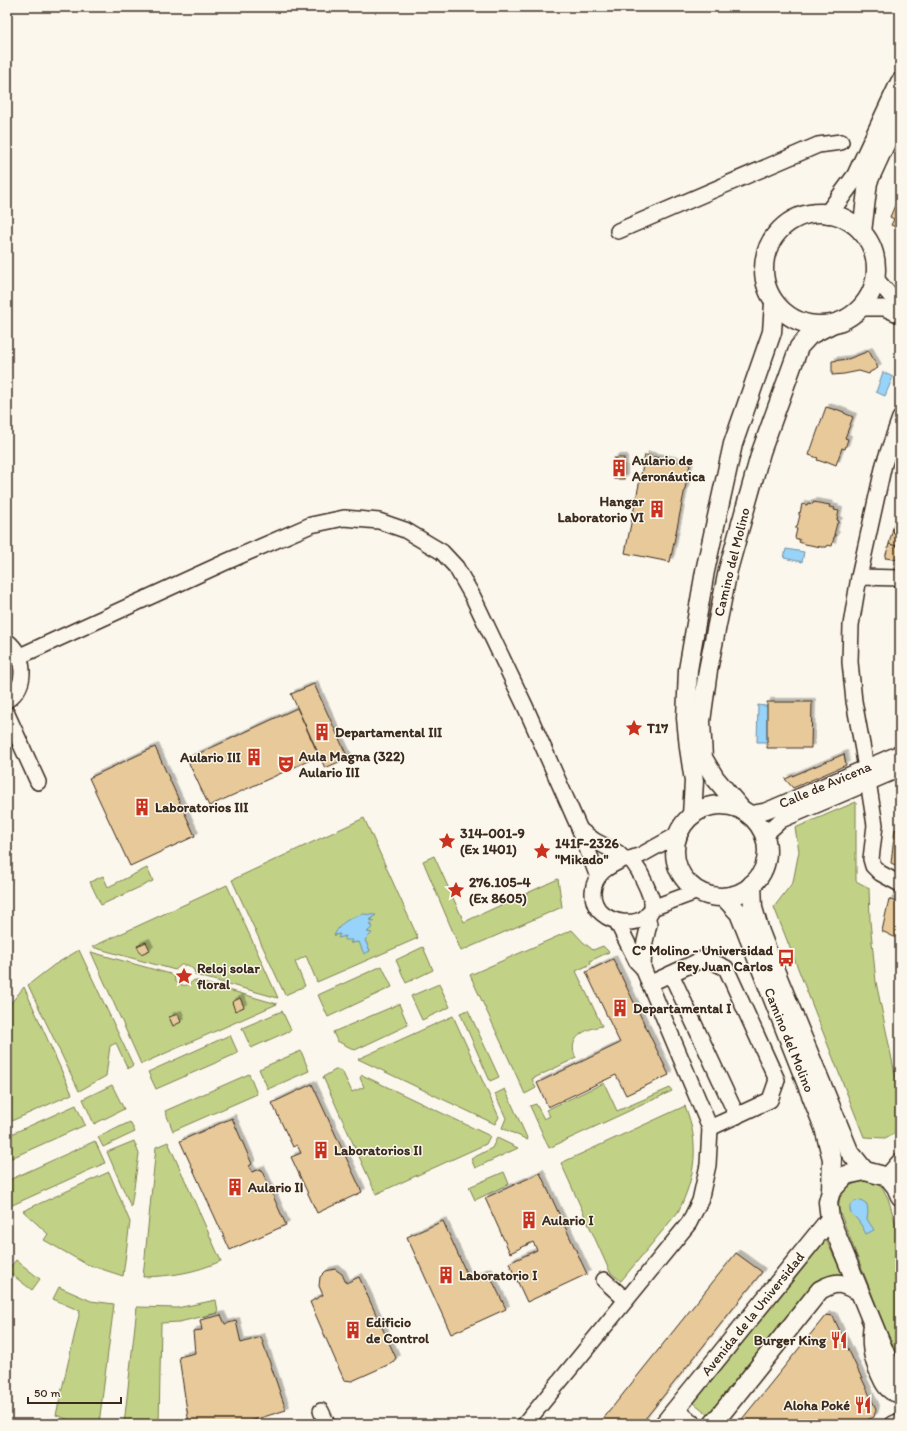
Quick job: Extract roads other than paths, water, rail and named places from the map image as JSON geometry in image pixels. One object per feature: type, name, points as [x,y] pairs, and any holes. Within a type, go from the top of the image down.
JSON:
[{"type":"main road","points":[[828,214],[856,176],[900,82]]},
{"type":"main road","points":[[862,232],[868,182],[900,112]]},
{"type":"main road","points":[[813,213],[828,214],[846,220],[862,232],[873,251],[876,262],[876,279],[871,294],[862,308],[847,319],[830,325],[809,325],[790,317],[774,303],[766,285],[764,265],[769,245],[776,233],[787,224],[799,217],[813,213]]},
{"type":"main road","name":"Camino del Molino","points":[[692,815],[694,781],[686,718],[688,670],[705,571],[733,444],[772,332],[774,303]]},
{"type":"main road","name":"Camino del Molino","points":[[745,812],[714,778],[703,758],[701,721],[708,670],[728,570],[764,445],[799,347],[810,335],[830,325]]},
{"type":"main road","points":[[716,805],[730,806],[745,812],[756,822],[762,831],[765,841],[766,853],[760,875],[752,884],[739,893],[724,897],[715,896],[698,890],[689,884],[682,876],[675,856],[677,835],[683,824],[692,815],[704,808],[716,805]]},
{"type":"main road","name":"Camino del Molino","points":[[752,884],[753,908],[762,938],[849,1151],[865,1171]]},
{"type":"main road","name":"Camino del Molino","points":[[724,897],[739,913],[824,1128],[832,1159],[831,1191],[828,1202],[830,1219],[900,1390]]},
{"type":"main road","points":[[888,1177],[900,1163]]},
{"type":"main road","points":[[831,1191],[846,1175],[865,1171],[888,1177],[896,1187],[900,1196]]},
{"type":"main road","name":"Avenida de la Universidad","points":[[664,1424],[830,1219]]},
{"type":"main road","points":[[713,1424],[820,1290],[830,1284],[842,1283],[859,1291]]},
{"type":"street","points":[[618,231],[818,145],[841,142]]},
{"type":"street","points":[[876,279],[889,294],[900,302]]},
{"type":"street","points":[[862,308],[884,308],[900,315]]},
{"type":"street","points":[[900,418],[884,464],[859,577],[851,626],[850,662],[854,701],[869,782],[875,825],[871,859],[873,866],[880,873],[900,884]]},
{"type":"street","points":[[20,656],[228,561],[311,525],[344,518],[379,521],[405,530],[442,552],[456,567],[473,597],[525,706],[580,830],[598,877]]},
{"type":"street","points":[[859,577],[900,578]]},
{"type":"street","points":[[7,641],[14,646],[20,656],[22,665],[20,683],[16,691],[7,700]]},
{"type":"street","points":[[7,714],[38,782]]},
{"type":"street","name":"Calle de Avicena","points":[[745,812],[765,811],[900,753]]},
{"type":"street","points":[[765,841],[769,831],[781,820],[900,769]]},
{"type":"street","points":[[525,1424],[688,1223],[700,1201],[708,1165],[710,1128],[643,968],[644,946],[652,901],[637,866],[618,853],[595,841],[580,830]]},
{"type":"street","points":[[677,835],[641,855],[627,859],[603,870],[594,885],[593,894],[595,902],[600,912],[608,918],[617,922],[627,922],[642,919],[650,912],[698,890]]},
{"type":"street","points":[[617,922],[636,962],[643,968]]},
{"type":"street","points":[[649,984],[705,958],[726,968],[778,1080],[770,1100],[710,1128]]},
{"type":"street","points":[[671,974],[737,1116]]},
{"type":"street","points":[[604,1280],[626,1300]]},
{"type":"street","points":[[872,1323],[870,1346],[874,1364],[883,1382],[891,1392],[900,1395]]},
{"type":"street","points":[[676,1409],[694,1424]]},
{"type":"street","points":[[893,1424],[900,1421]]},
{"type":"water","points":[[883,372],[893,377],[885,396],[876,392]]},
{"type":"water","points":[[786,549],[804,552],[802,562],[784,558]]},
{"type":"water","points":[[758,705],[773,707],[773,742],[757,742]]},
{"type":"water","points":[[363,914],[376,915],[370,920],[375,921],[369,925],[373,927],[367,932],[372,933],[365,940],[370,951],[364,954],[359,942],[350,943],[352,940],[344,940],[346,936],[338,938],[340,934],[334,935],[346,921]]},
{"type":"water","points":[[861,1200],[867,1204],[867,1219],[874,1230],[866,1234],[862,1226],[850,1211],[850,1205]]},
{"type":"place","name":"Aulario de Aeronáutica","points":[[619,468]]},
{"type":"place","name":"Hangar Laboratorio VI","points":[[657,509]]},
{"type":"place","name":"T17","points":[[634,728]]},
{"type":"place","name":"Departamental III","points":[[322,732]]},
{"type":"place","name":"Aulario III","points":[[254,757]]},
{"type":"place","name":"Aula Magna (322) Aulario III","points":[[286,764]]},
{"type":"place","name":"Laboratorios III","points":[[142,807]]},
{"type":"place","name":"314-001-9 (Ex 1401)","points":[[447,841]]},
{"type":"place","name":"141F-2326 \"Mikado\"","points":[[542,851]]},
{"type":"place","name":"276.105-4 (Ex 8605)","points":[[456,890]]},
{"type":"place","name":"Cº Molino - Universidad Rey Juan Carlos","points":[[786,958]]},
{"type":"place","name":"Reloj solar floral","points":[[184,976]]},
{"type":"place","name":"Departamental I","points":[[620,1008]]},
{"type":"place","name":"Laboratorios II","points":[[321,1150]]},
{"type":"place","name":"Aulario II","points":[[235,1187]]},
{"type":"place","name":"Aulario I","points":[[529,1220]]},
{"type":"place","name":"Laboratorio I","points":[[446,1275]]},
{"type":"place","name":"Edificio de Control","points":[[353,1330]]},
{"type":"place","name":"Burger King","points":[[839,1340]]},
{"type":"place","name":"Aloha Poké","points":[[863,1405]]}]
